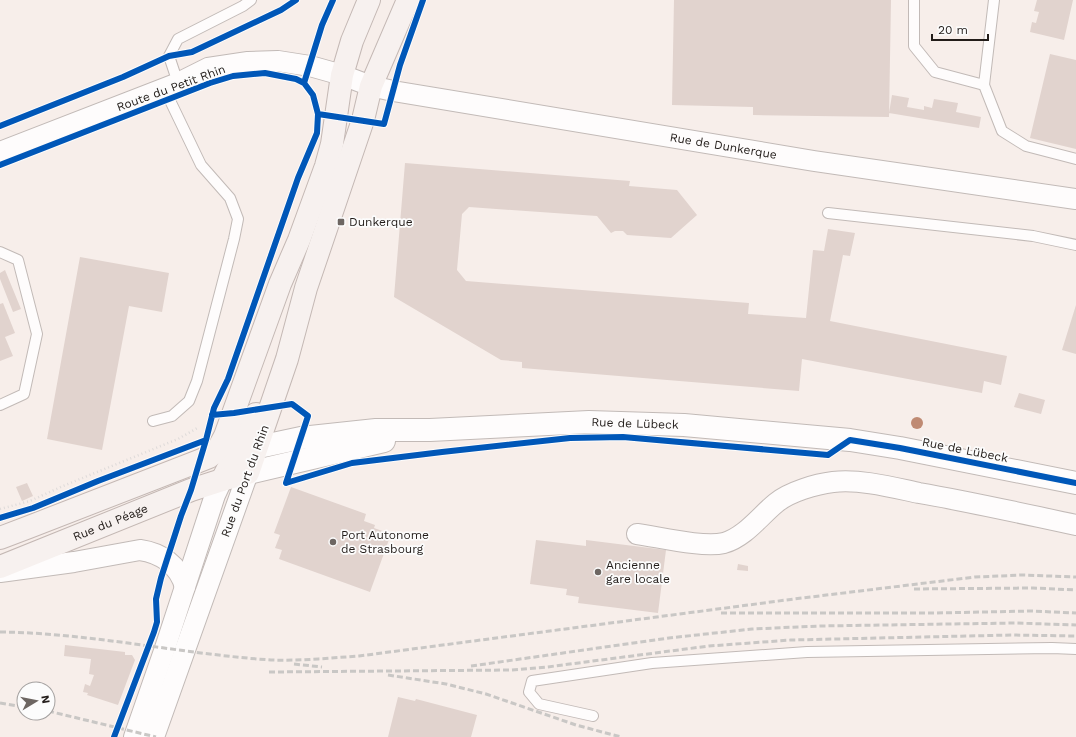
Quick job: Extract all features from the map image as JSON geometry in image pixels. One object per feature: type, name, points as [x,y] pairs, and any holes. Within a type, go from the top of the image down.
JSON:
[{"type":"main road","name":"Rue du Port du Rhin","points":[[209,457],[218,449],[225,436],[280,284],[299,240],[326,166],[332,144],[342,75],[352,41],[369,0]]},
{"type":"main road","name":"Rue du Port du Rhin","points":[[222,480],[247,449],[287,359],[306,288],[363,120],[371,86],[408,0]]},
{"type":"main road","name":"Rue du Port du Rhin","points":[[248,473],[247,449],[252,424],[258,410],[276,349],[291,291],[299,240]]},
{"type":"main road","name":"Rue de Lübeck","points":[[209,457],[301,438],[376,430],[430,430],[589,422],[684,425],[850,440],[900,448],[1076,483]]},
{"type":"main road","name":"Rue de Lübeck","points":[[222,480],[430,430]]},
{"type":"main road","name":"Rue du Péage","points":[[0,538],[209,457]]},
{"type":"main road","name":"Rue du Péage","points":[[0,567],[191,490],[222,480]]},
{"type":"street","name":"Route du Petit Rhin","points":[[0,152],[171,86],[208,68],[248,62],[278,60],[306,65],[342,75],[371,86]]},
{"type":"street","name":"Rue de Dunkerque","points":[[371,86],[393,91],[814,161],[1076,199]]},
{"type":"street","name":"Rue du Port du Rhin","points":[[154,737],[248,473]]},
{"type":"street","name":"Rue du Port du Rhin","points":[[134,737],[215,495],[222,480]]},
{"type":"street","points":[[637,534],[703,544],[725,542],[741,535],[778,502],[795,493],[813,486],[832,482],[853,481],[982,504],[1076,525]]},
{"type":"street","name":"Rue du Péage","points":[[0,572],[74,562],[140,550],[149,551],[166,559],[179,572],[185,587]]},
{"type":"lane","points":[[153,421],[172,416],[189,401],[197,381],[238,219],[230,198],[201,165],[171,86],[169,56],[178,39],[243,6],[251,0]]},
{"type":"lane","points":[[914,0],[914,46],[936,72],[984,85]]},
{"type":"lane","points":[[994,0],[984,85],[1002,131],[1026,146],[1076,159]]},
{"type":"lane","points":[[828,214],[1033,236],[1076,245]]},
{"type":"lane","points":[[0,252],[18,260],[37,334],[24,394],[0,405]]},
{"type":"lane","points":[[593,716],[539,704],[529,692],[532,681],[652,663],[807,652],[1052,648],[1076,649]]},
{"type":"path","points":[[0,509],[30,501],[178,439],[199,427]]},
{"type":"building","points":[[674,0],[891,0],[889,117],[753,115],[753,107],[672,105]]},
{"type":"building","points":[[1037,0],[1073,0],[1064,40],[1030,32],[1032,22],[1036,23],[1039,12],[1034,11]]},
{"type":"building","points":[[1050,54],[1076,60],[1076,149],[1030,138]]},
{"type":"building","points":[[892,95],[909,98],[907,107],[924,110],[924,106],[932,108],[934,99],[958,103],[956,112],[981,117],[979,128],[889,113]]},
{"type":"building","points":[[405,163],[630,181],[629,186],[677,190],[697,215],[671,238],[627,235],[623,231],[615,231],[611,233],[597,216],[469,207],[462,214],[457,270],[466,281],[749,303],[748,314],[806,318],[813,250],[824,251],[828,229],[855,233],[850,256],[843,255],[830,321],[1007,356],[1001,385],[984,381],[982,393],[802,359],[799,391],[522,368],[522,362],[501,360],[394,297]]},
{"type":"building","points":[[80,257],[169,273],[162,312],[129,306],[102,450],[47,439]]},
{"type":"building","points":[[5,270],[21,309],[13,312],[0,279],[0,273]]},
{"type":"building","points":[[3,303],[15,333],[5,337],[13,356],[0,361],[0,304]]},
{"type":"building","points":[[1076,305],[1076,354],[1062,350]]},
{"type":"building","points":[[1019,393],[1045,400],[1041,414],[1014,407]]},
{"type":"building","points":[[27,483],[33,496],[22,501],[16,487]]},
{"type":"building","name":"Port Autonome de Strasbourg","points":[[291,487],[366,514],[364,521],[375,525],[374,528],[391,534],[370,592],[279,559],[282,550],[275,548],[280,535],[274,533]]},
{"type":"building","name":"Ancienne gare locale","points":[[536,540],[586,546],[586,540],[666,550],[658,613],[578,603],[579,597],[566,595],[567,589],[530,584]]},
{"type":"building","points":[[738,564],[748,566],[748,571],[737,570]]},
{"type":"building","points":[[65,645],[125,652],[125,655],[132,655],[135,660],[118,705],[87,695],[88,693],[83,692],[85,684],[90,686],[94,675],[89,674],[91,659],[64,656]]},
{"type":"building","points":[[398,697],[415,701],[416,699],[477,715],[471,737],[388,737]]},
{"type":"railway","points":[[0,632],[68,636],[237,657],[271,660],[304,660],[359,656],[794,599],[975,577],[1022,575],[1076,577]]},
{"type":"railway","points":[[914,589],[1033,588],[1076,590]]},
{"type":"railway","points":[[721,613],[936,613],[1031,611],[1076,613]]},
{"type":"railway","points":[[471,666],[669,638],[752,629],[820,626],[1015,623],[1076,625]]},
{"type":"railway","points":[[269,672],[512,670],[547,667],[709,646],[791,640],[1012,635],[1076,636]]},
{"type":"railway","points":[[294,664],[322,667]]},
{"type":"railway","points":[[388,675],[446,684],[486,694],[576,725],[621,737]]},
{"type":"railway","points":[[0,703],[16,706]]},
{"type":"railway","points":[[56,713],[156,737]]},
{"type":"cycle path","points":[[0,126],[123,77],[169,56],[192,52],[281,10],[296,0]]},
{"type":"cycle path","points":[[304,83],[322,25],[333,0]]},
{"type":"cycle path","points":[[318,114],[384,124],[400,65],[423,0]]},
{"type":"cycle path","points":[[0,165],[210,83],[233,76],[265,73],[296,79],[304,83],[313,95],[318,114],[317,133],[298,178],[228,379],[214,408],[191,490],[161,578],[156,599],[157,622],[154,632],[114,737]]},
{"type":"cycle path","points":[[212,415],[292,404],[308,416],[286,483]]},
{"type":"cycle path","points":[[286,483],[352,463],[570,438],[623,437],[828,455],[850,440],[900,448],[1076,483]]},
{"type":"cycle path","points":[[0,518],[33,508],[98,481],[206,440]]},
{"type":"place","name":"Dunkerque","points":[[341,222]]},
{"type":"place","name":"Port Autonome de Strasbourg","points":[[333,542]]},
{"type":"place","name":"Ancienne gare locale","points":[[598,572]]}]
